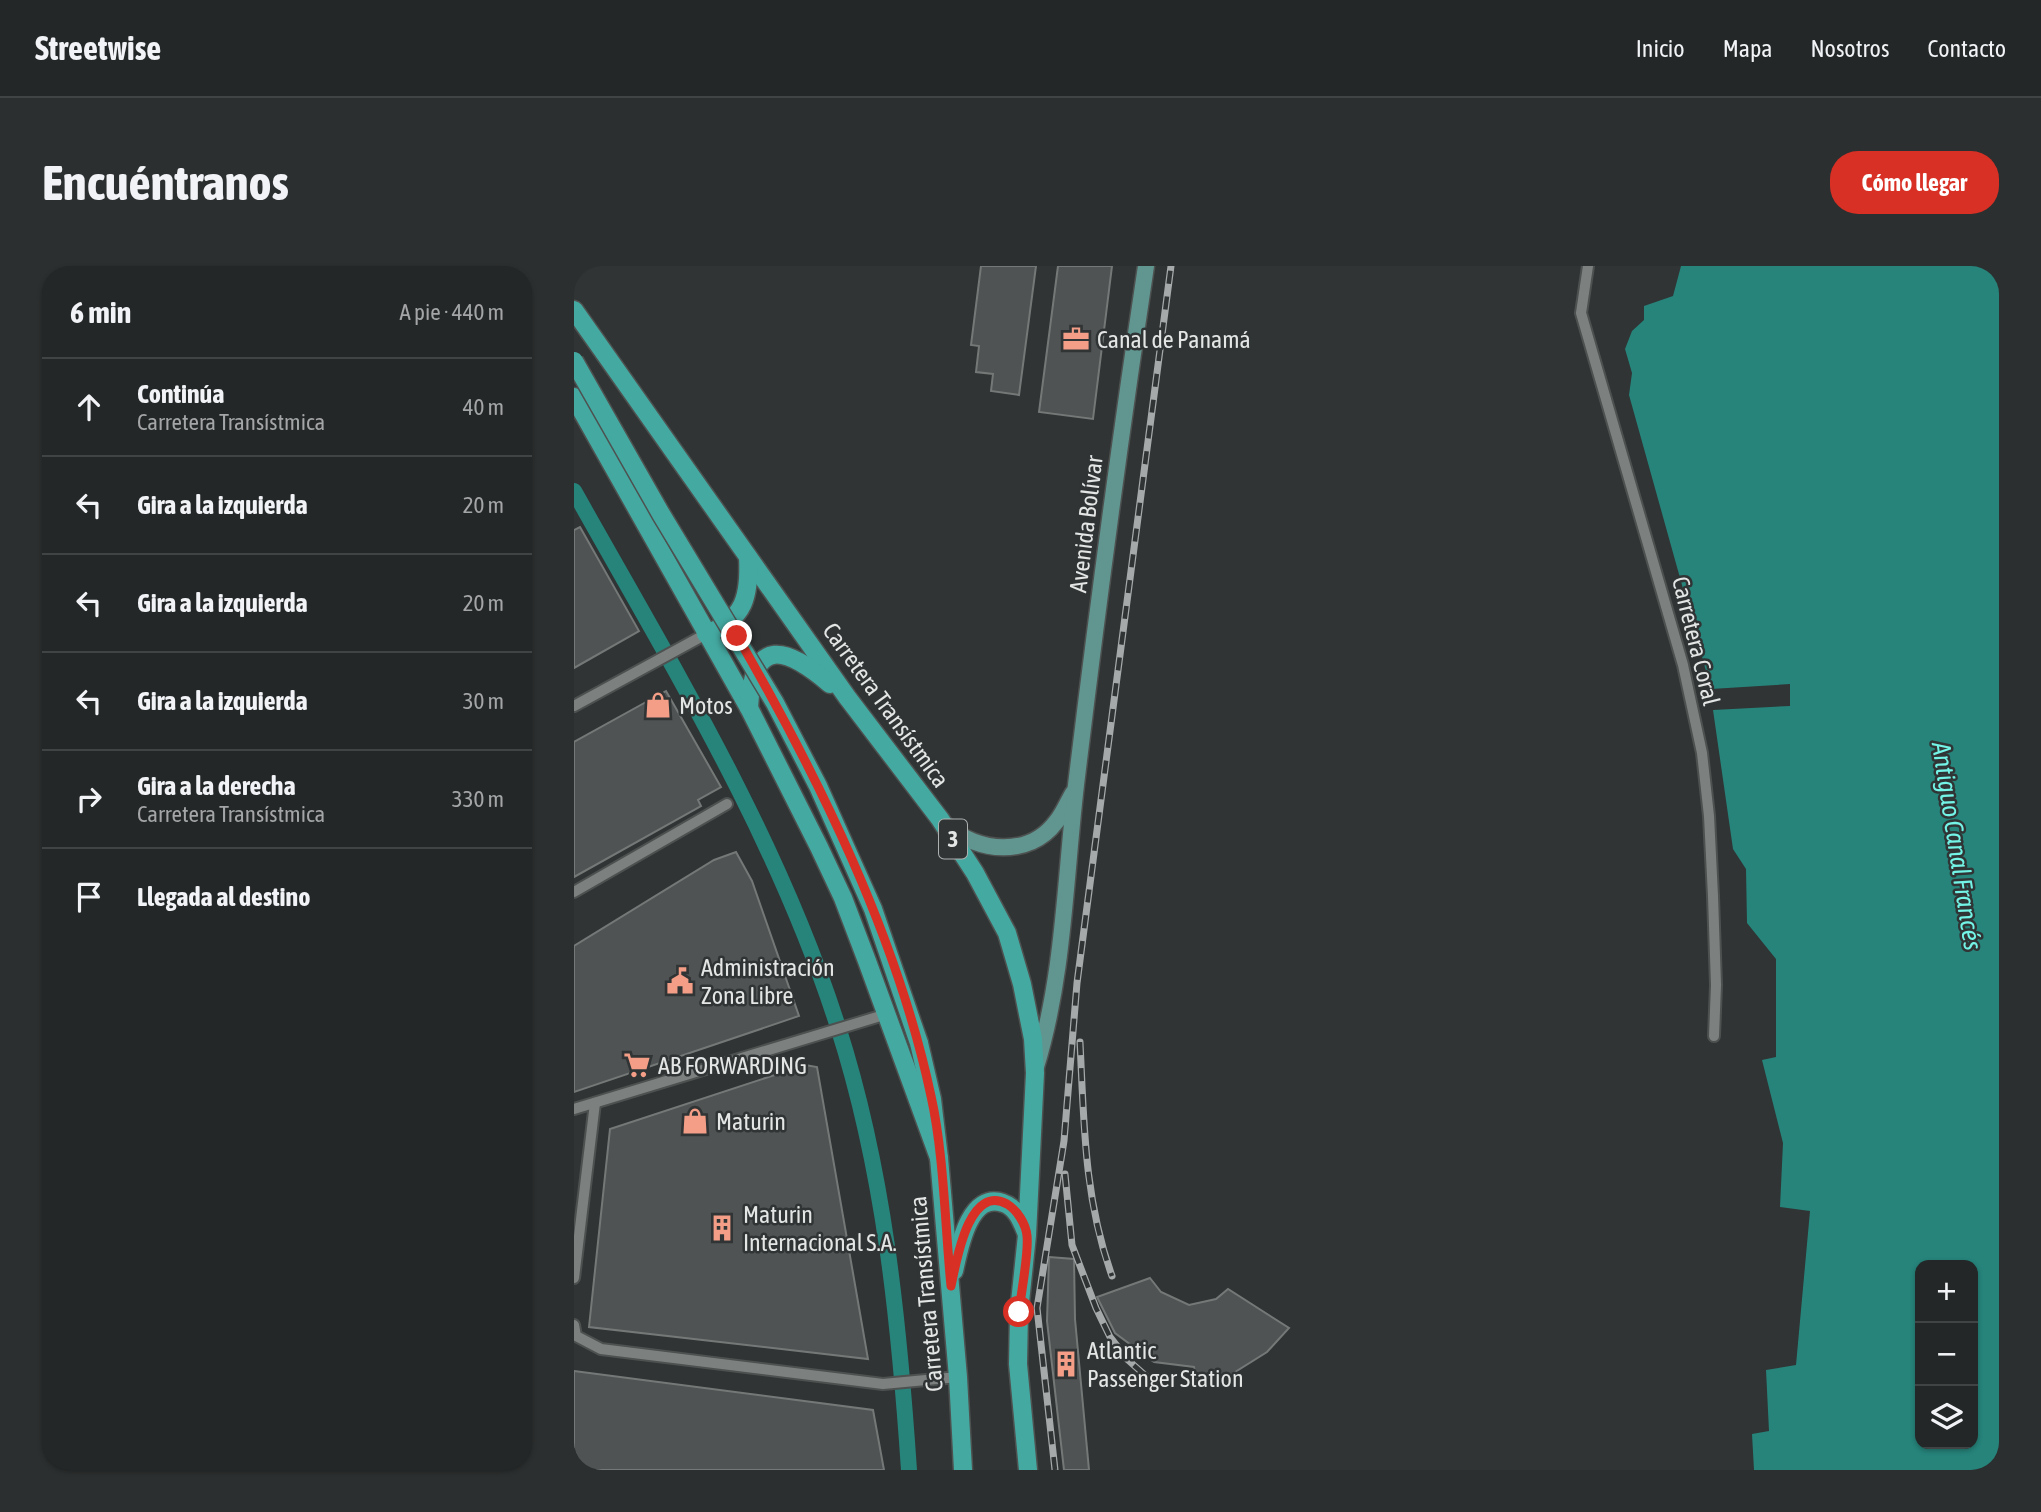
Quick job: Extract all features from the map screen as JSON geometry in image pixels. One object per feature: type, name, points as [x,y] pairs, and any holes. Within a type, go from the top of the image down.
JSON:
[{"type":"main road","name":"Avenida Bolívar","points":[[1035,1073],[1048,1030],[1056,981],[1076,788],[1114,483],[1146,266]]},
{"type":"main road","name":"Carretera Transístmica","points":[[574,310],[847,697],[940,819],[975,873],[1007,933],[1033,1039],[1035,1073],[1018,1364],[1028,1470]]},
{"type":"main road","name":"Carretera Transístmica","points":[[574,361],[660,514],[769,692],[812,774],[873,909],[919,1043],[932,1099],[951,1286],[963,1470]]},
{"type":"main road","points":[[574,397],[749,708],[843,898],[939,1158]]},
{"type":"main road","points":[[706,634],[728,623],[746,598],[749,582],[748,555]]},
{"type":"main road","points":[[749,708],[750,684],[755,669],[762,660],[773,655],[790,657],[808,666],[847,697]]},
{"type":"main road","name":"Avenida Bolívar","points":[[940,819],[961,838],[984,847],[1005,849],[1038,838],[1055,824],[1076,788]]},
{"type":"main road","points":[[951,1286],[966,1226],[980,1206],[995,1201],[1006,1204],[1019,1216],[1027,1235]]},
{"type":"street","name":"Carretera Coral","points":[[1588,266],[1581,313],[1683,665],[1702,753],[1709,816],[1713,896],[1716,985],[1714,1035]]},
{"type":"street","points":[[574,706],[706,634]]},
{"type":"street","points":[[574,892],[727,804]]},
{"type":"street","points":[[574,1109],[887,1014]]},
{"type":"street","points":[[574,1278],[595,1103]]},
{"type":"street","points":[[574,1325],[576,1336],[601,1349],[883,1384],[958,1377]]},
{"type":"water","name":"Antiguo Canal Francés","points":[[1681,266],[1999,266],[1999,1470],[1754,1470],[1752,1434],[1769,1431],[1766,1370],[1796,1365],[1810,1211],[1780,1207],[1783,1143],[1762,1060],[1776,1057],[1776,959],[1747,923],[1746,869],[1733,849],[1713,710],[1790,706],[1790,684],[1711,689],[1629,395],[1632,373],[1625,349],[1632,331],[1644,320],[1644,306],[1673,296]]},
{"type":"building","name":"Canal de Panamá","points":[[981,266],[1036,266],[1019,395],[991,391],[993,374],[976,372],[979,346],[971,345]]},
{"type":"building","name":"Canal de Panamá","points":[[1058,266],[1112,266],[1093,419],[1039,412]]},
{"type":"building","points":[[580,527],[639,631],[574,668],[574,530]]},
{"type":"building","points":[[666,691],[721,787],[698,800],[701,806],[574,877],[574,742]]},
{"type":"building","name":"Administración Zona Libre","points":[[736,852],[752,881],[799,1016],[574,1092],[574,946],[714,860]]},
{"type":"building","name":"Maturin Internacional S.A.","points":[[805,1065],[817,1067],[868,1359],[589,1327],[610,1129]]},
{"type":"building","name":"Atlantic Passenger Station","points":[[1049,1257],[1074,1259],[1075,1319],[1089,1470],[1064,1470],[1047,1321]]},
{"type":"building","points":[[1150,1278],[1161,1292],[1189,1305],[1216,1299],[1228,1289],[1289,1328],[1267,1352],[1227,1377],[1197,1383],[1194,1367],[1154,1362],[1115,1333],[1097,1297]]},
{"type":"building","points":[[574,1371],[873,1410],[884,1470],[574,1470]]},
{"type":"waterway","points":[[574,491],[720,752],[785,887],[838,1027],[867,1136],[887,1246],[909,1470]]},
{"type":"railway","points":[[1055,1470],[1037,1308],[1064,1141],[1077,983],[1171,266]]},
{"type":"railway","points":[[1080,1042],[1087,1160],[1096,1218],[1112,1276]]},
{"type":"railway","points":[[1065,1174],[1072,1245],[1096,1308],[1110,1337],[1128,1360],[1156,1385]]},
{"type":"place","name":"Canal de Panamá","points":[[1076,339]]},
{"type":"place","name":"Motos","points":[[658,705]]},
{"type":"place","name":"Administración Zona Libre","points":[[680,981]]},
{"type":"place","name":"AB FORWARDING","points":[[637,1065]]},
{"type":"place","name":"Maturin","points":[[695,1121]]},
{"type":"place","name":"Maturin Internacional S.A.","points":[[722,1228]]},
{"type":"place","name":"Atlantic Passenger Station","points":[[1066,1364]]},
{"type":"route","points":[[737,636],[818,786],[873,909],[919,1043],[932,1099],[951,1286],[966,1226],[980,1206],[995,1201],[1001,1202],[1016,1212],[1027,1235],[1019,1312]]}]
